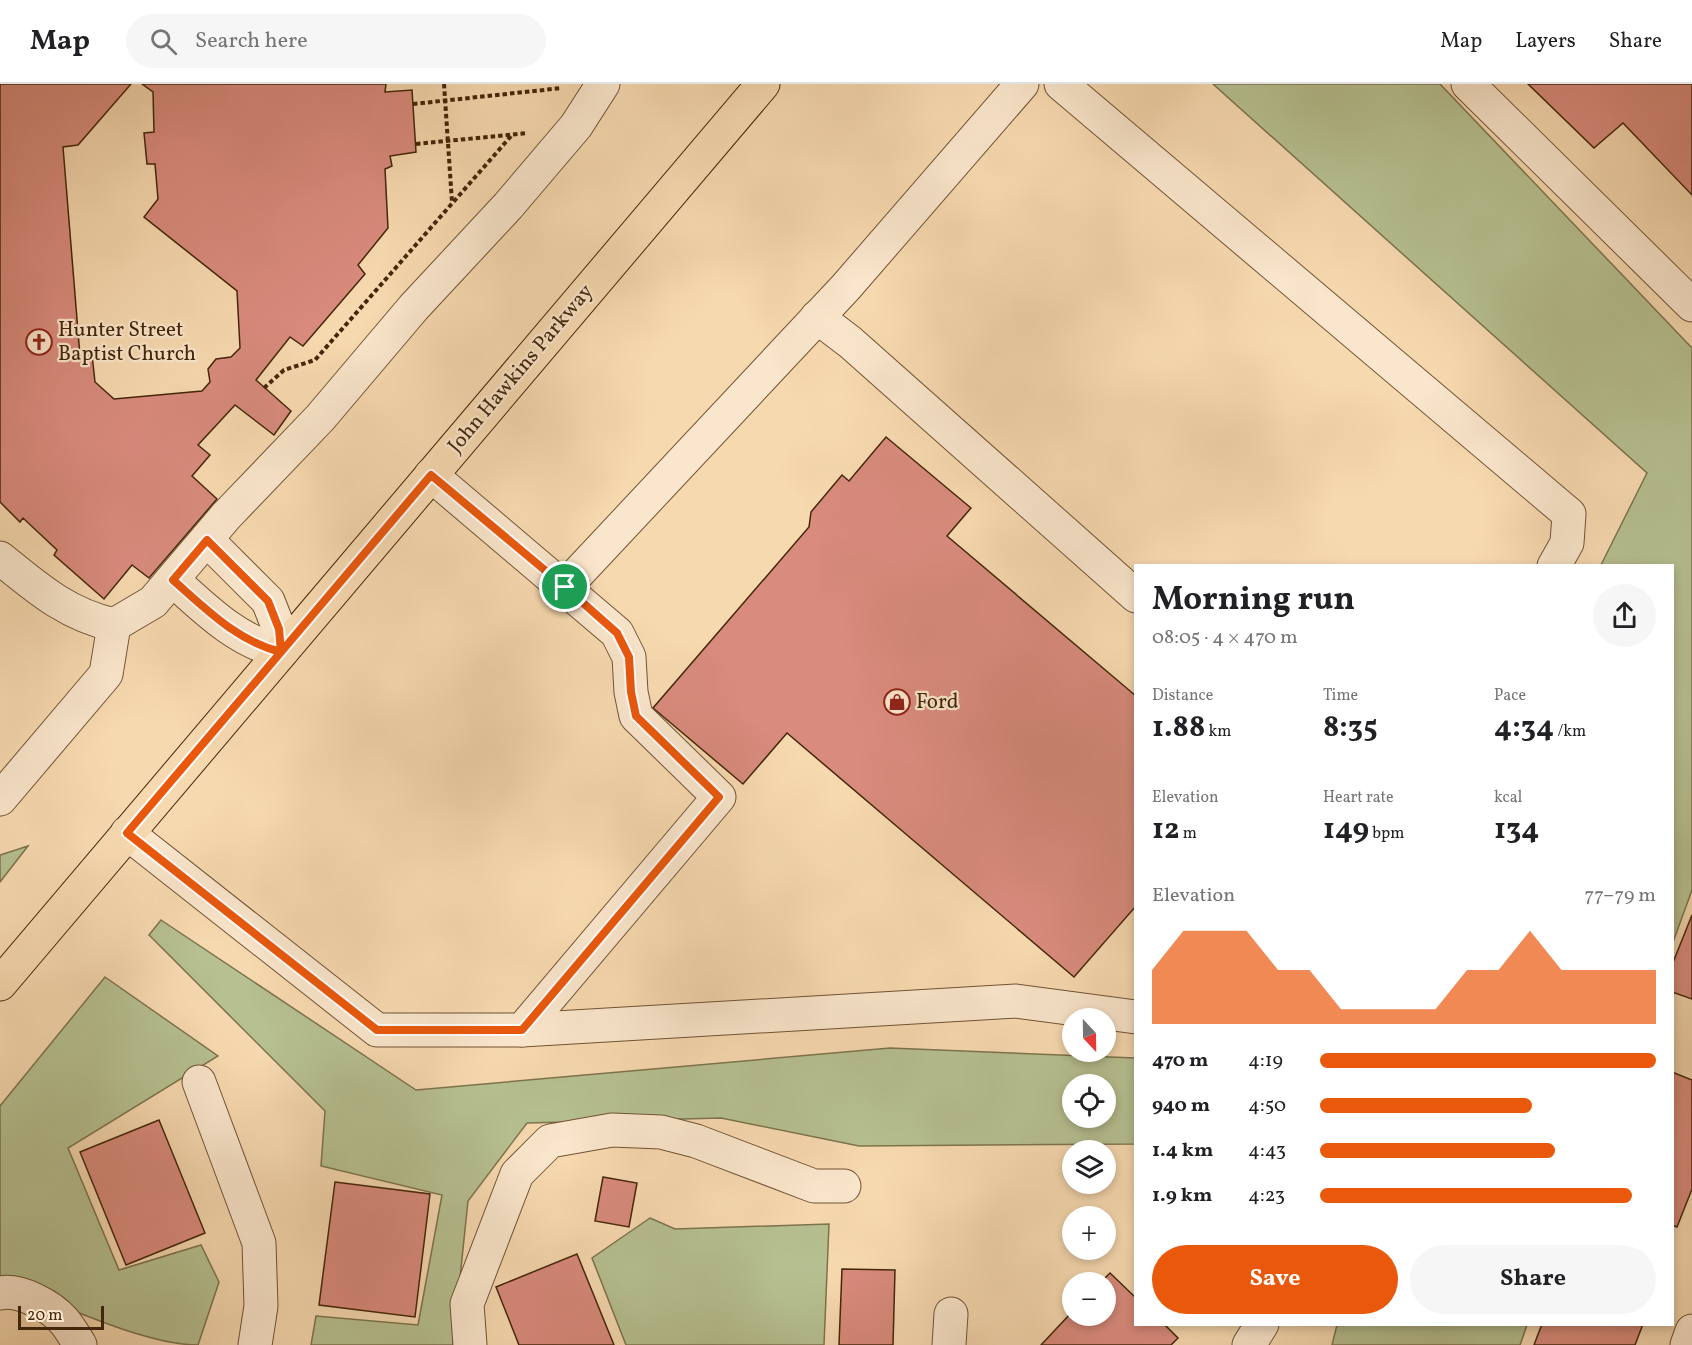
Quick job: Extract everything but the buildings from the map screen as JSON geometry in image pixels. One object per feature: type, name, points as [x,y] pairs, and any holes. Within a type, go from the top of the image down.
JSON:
[{"type":"main road","name":"John Hawkins Parkway","points":[[0,984],[763,84]]},
{"type":"street","points":[[565,587],[818,317],[1022,84]]},
{"type":"street","points":[[1061,84],[1569,514],[1568,543],[1555,564]]},
{"type":"street","points":[[1468,84],[1692,305]]},
{"type":"street","points":[[0,558],[51,599],[87,619],[114,625],[153,602],[320,418],[414,307],[508,206],[576,126],[601,87]]},
{"type":"street","points":[[818,317],[850,342],[1134,594]]},
{"type":"street","points":[[431,475],[617,633],[629,657],[631,692],[636,716],[719,797],[522,1030]]},
{"type":"street","points":[[173,580],[232,631],[259,646],[281,652],[279,629],[268,601],[207,540]]},
{"type":"street","points":[[0,799],[106,674],[114,625]]},
{"type":"street","points":[[127,833],[377,1030],[522,1030],[1016,1000],[1134,1017]]},
{"type":"street","points":[[199,1082],[259,1243],[261,1306],[255,1345]]},
{"type":"street","points":[[470,1345],[467,1304],[517,1174],[550,1141],[612,1130],[661,1132],[696,1141],[814,1186],[844,1186]]},
{"type":"street","points":[[0,1293],[6,1291],[33,1299],[63,1319],[80,1345]]},
{"type":"street","points":[[1249,1345],[1261,1326]]},
{"type":"street","points":[[1687,1345],[1692,1331]]},
{"type":"path","points":[[444,84],[452,203]]},
{"type":"path","points":[[413,104],[566,88],[601,87]]},
{"type":"path","points":[[416,144],[576,126]]},
{"type":"path","points":[[264,388],[284,370],[315,360],[512,135]]},
{"type":"green space","points":[[1213,84],[1440,84],[1692,348],[1692,890],[1674,939],[1674,564],[1602,564],[1647,473]]},
{"type":"green space","points":[[28,846],[0,882],[0,855]]},
{"type":"green space","points":[[161,920],[416,1090],[890,1048],[1062,1055],[1062,1062],[1116,1062],[1116,1057],[1134,1058],[1134,1144],[1116,1144],[1116,1140],[1062,1140],[1062,1145],[859,1146],[721,1118],[527,1123],[468,1201],[453,1345],[311,1345],[316,1316],[418,1325],[442,1195],[321,1166],[325,1111],[149,935]]},
{"type":"green space","points":[[105,977],[218,1056],[68,1148],[119,1270],[201,1245],[219,1282],[198,1345],[177,1343],[128,1331],[8,1284],[0,1286],[0,1106]]},
{"type":"green space","points":[[650,1218],[675,1229],[829,1224],[824,1345],[626,1345],[592,1258]]},
{"type":"green space","points":[[1337,1326],[1527,1326],[1520,1345],[1332,1345]]},
{"type":"place","name":"Hunter Street Baptist Church","points":[[39,342]]},
{"type":"place","name":"Ford","points":[[897,702]]},
{"type":"route","points":[[565,587],[431,475],[281,652],[259,646],[232,631],[173,580],[207,540],[268,601],[279,629],[281,652],[127,833],[377,1030],[522,1030],[719,797],[636,716],[631,692],[629,657],[617,633],[565,587]]}]
